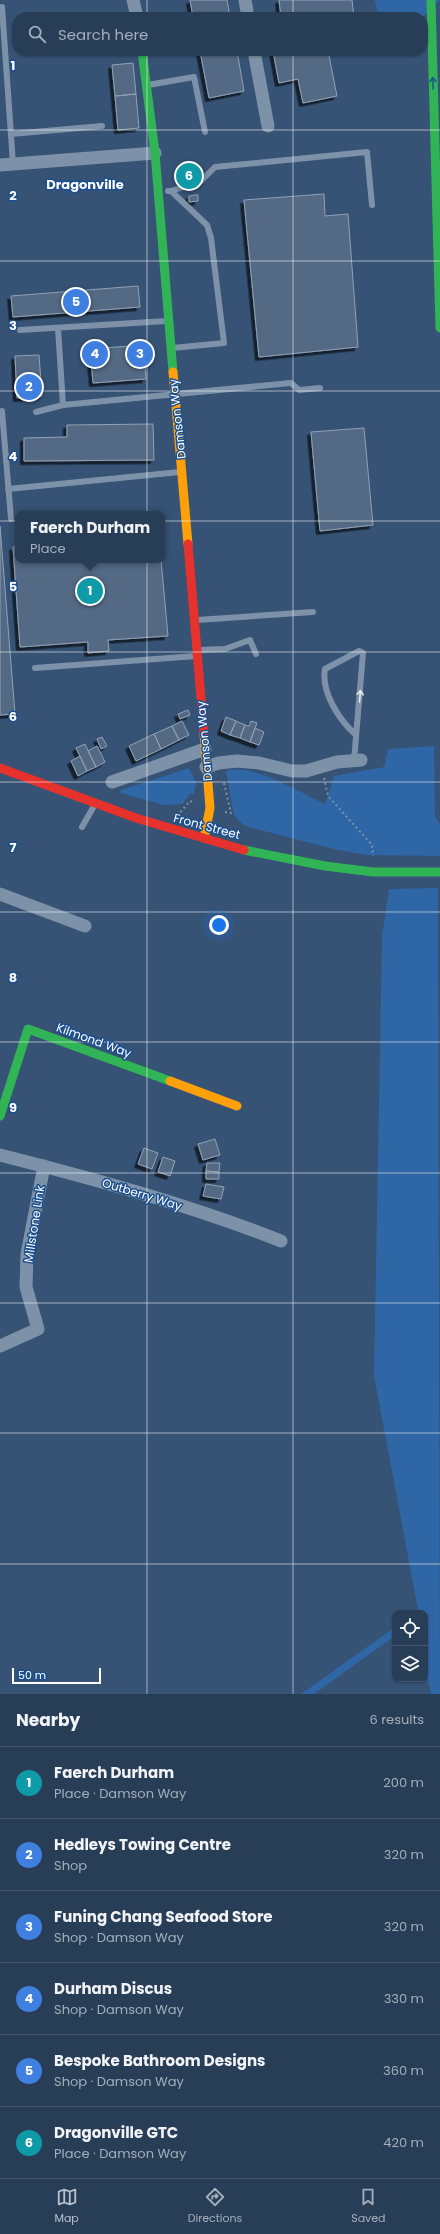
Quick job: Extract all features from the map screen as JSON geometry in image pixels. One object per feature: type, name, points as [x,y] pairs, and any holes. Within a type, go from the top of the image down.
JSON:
[{"type":"main road","points":[[431,0],[440,328]]},
{"type":"main road","name":"Damson Way","points":[[143,56],[155,153],[170,348],[183,471],[198,653],[210,808],[204,838]]},
{"type":"main road","name":"Front Street","points":[[0,768],[95,804],[204,838],[273,856],[374,872],[440,872]]},
{"type":"main road","name":"Kilmond Way","points":[[0,1116],[28,1029],[237,1106]]},
{"type":"street","points":[[133,0],[136,12]]},
{"type":"street","points":[[245,0],[247,12]]},
{"type":"street","points":[[255,56],[268,126]]},
{"type":"street","points":[[6,164],[155,153]]},
{"type":"street","points":[[112,782],[205,749]]},
{"type":"street","points":[[206,767],[219,763],[259,763],[292,771],[322,767],[337,762],[358,761]]},
{"type":"street","points":[[0,894],[85,926]]},
{"type":"street","name":"Outberry Way","points":[[0,1155],[125,1188],[240,1224],[281,1241]]},
{"type":"street","name":"Millstone Link","points":[[0,1346],[38,1329],[26,1287],[27,1254],[44,1166]]},
{"type":"lane","points":[[2,7],[11,134],[6,164]]},
{"type":"lane","points":[[146,85],[194,77],[205,132]]},
{"type":"lane","points":[[11,134],[102,126]]},
{"type":"lane","points":[[158,192],[171,190],[201,181],[215,168],[367,152],[372,205]]},
{"type":"lane","points":[[170,348],[224,343],[211,238],[207,225],[171,190]]},
{"type":"lane","points":[[20,330],[168,321]]},
{"type":"lane","points":[[58,328],[63,405]]},
{"type":"lane","points":[[36,412],[63,405],[174,393],[291,383],[299,390],[320,388]]},
{"type":"lane","points":[[2,411],[11,519]]},
{"type":"lane","points":[[8,489],[183,471]]},
{"type":"lane","points":[[195,620],[313,612]]},
{"type":"lane","points":[[35,668],[198,653],[225,649],[250,640],[256,654]]},
{"type":"lane","points":[[356,735],[345,726],[323,678],[325,669],[359,651],[363,652],[356,735],[358,761]]},
{"type":"lane","points":[[82,827],[95,804]]},
{"type":"path","points":[[171,828],[180,811],[190,802],[231,813],[219,763]]},
{"type":"path","points":[[322,767],[328,796],[372,845],[374,872]]},
{"type":"shaded area","points":[[375,0],[440,0],[428,12],[377,12]]},
{"type":"shaded area","points":[[434,746],[435,816],[440,824],[440,856],[367,855],[338,850],[252,828],[242,824],[234,815],[226,771],[249,771],[263,775],[290,786],[325,804],[334,776],[384,767],[388,749]]},
{"type":"shaded area","points":[[189,768],[196,783],[194,794],[190,793],[183,804],[164,805],[120,793],[121,790]]},
{"type":"shaded area","points":[[438,888],[440,1694],[431,1694],[428,1680],[428,1610],[418,1610],[374,1376],[382,936],[389,889]]},
{"type":"shaded area","points":[[392,1629],[392,1638],[314,1694],[301,1694]]},
{"type":"building","points":[[190,0],[227,0],[229,12],[192,12]]},
{"type":"building","points":[[279,0],[352,0],[353,12],[280,12]]},
{"type":"building","points":[[201,56],[238,56],[244,91],[209,98]]},
{"type":"building","points":[[274,56],[329,56],[337,96],[303,103],[298,79],[279,83]]},
{"type":"building","points":[[133,63],[136,94],[115,96],[112,65]]},
{"type":"building","points":[[136,94],[139,128],[118,130],[115,96]]},
{"type":"building","points":[[185,172],[193,172],[194,180],[185,180]]},
{"type":"building","points":[[324,194],[325,216],[348,214],[358,347],[259,357],[244,200]]},
{"type":"building","points":[[198,195],[198,201],[189,202],[189,196]]},
{"type":"building","points":[[138,286],[140,307],[13,317],[11,296]]},
{"type":"building","points":[[143,345],[146,379],[93,383],[90,349]]},
{"type":"building","points":[[39,355],[42,396],[17,398],[15,356]]},
{"type":"building","points":[[153,424],[154,460],[24,461],[24,438],[67,437],[67,425]]},
{"type":"building","points":[[364,428],[373,525],[320,531],[311,432]]},
{"type":"building","points":[[0,526],[15,714],[0,715]]},
{"type":"building","points":[[13,547],[15,547],[15,563],[161,563],[168,636],[108,640],[109,651],[88,653],[88,642],[20,647]]},
{"type":"building","points":[[188,710],[190,715],[180,719],[178,714]]},
{"type":"building","points":[[226,717],[236,721],[230,735],[221,731]]},
{"type":"building","points":[[182,721],[189,735],[179,740],[172,726]]},
{"type":"building","points":[[236,721],[245,725],[240,738],[230,735]]},
{"type":"building","points":[[251,721],[257,723],[250,742],[240,738],[245,725],[249,726]]},
{"type":"building","points":[[172,726],[179,740],[161,749],[154,734]]},
{"type":"building","points":[[255,728],[264,732],[259,745],[250,742]]},
{"type":"building","points":[[154,734],[161,749],[136,761],[129,746]]},
{"type":"building","points":[[102,737],[107,746],[101,749],[97,739]]},
{"type":"building","points":[[85,744],[96,767],[87,771],[76,748]]},
{"type":"building","points":[[97,746],[105,762],[96,767],[88,751]]},
{"type":"building","points":[[80,756],[87,771],[78,776],[71,761]]},
{"type":"building","points":[[215,1139],[220,1155],[203,1160],[198,1144]]},
{"type":"building","points":[[144,1148],[158,1153],[152,1169],[138,1164]]},
{"type":"building","points":[[163,1157],[175,1161],[170,1176],[158,1172]]},
{"type":"building","points":[[207,1163],[220,1163],[219,1172],[206,1171]]},
{"type":"building","points":[[206,1171],[219,1172],[219,1179],[206,1179]]},
{"type":"building","points":[[206,1184],[224,1187],[221,1199],[203,1196]]},
{"type":"traffic: fast","points":[[431,0],[440,328]]},
{"type":"traffic: fast","points":[[143,56],[155,153],[173,372]]},
{"type":"traffic: fast","points":[[244,850],[325,866],[373,872],[440,872]]},
{"type":"traffic: fast","points":[[0,1116],[28,1029],[170,1081]]},
{"type":"traffic: slow","points":[[173,372],[188,544]]},
{"type":"traffic: slow","points":[[204,734],[210,808],[204,838]]},
{"type":"traffic: slow","points":[[170,1081],[237,1106]]},
{"type":"traffic: jam","points":[[188,544],[204,734]]},
{"type":"traffic: jam","points":[[0,768],[136,818],[244,850]]},
{"type":"place","name":"Dragonville GTC","points":[[189,176]]},
{"type":"place","name":"Bespoke Bathroom Designs","points":[[76,302]]},
{"type":"place","name":"Durham Discus","points":[[95,354]]},
{"type":"place","name":"Funing Chang Seafood Store","points":[[140,354]]},
{"type":"place","name":"Hedleys Towing Centre","points":[[29,387]]},
{"type":"place","name":"Faerch Durham","points":[[90,591]]},
{"type":"district","name":"Dragonville","points":[[85,184]]}]
